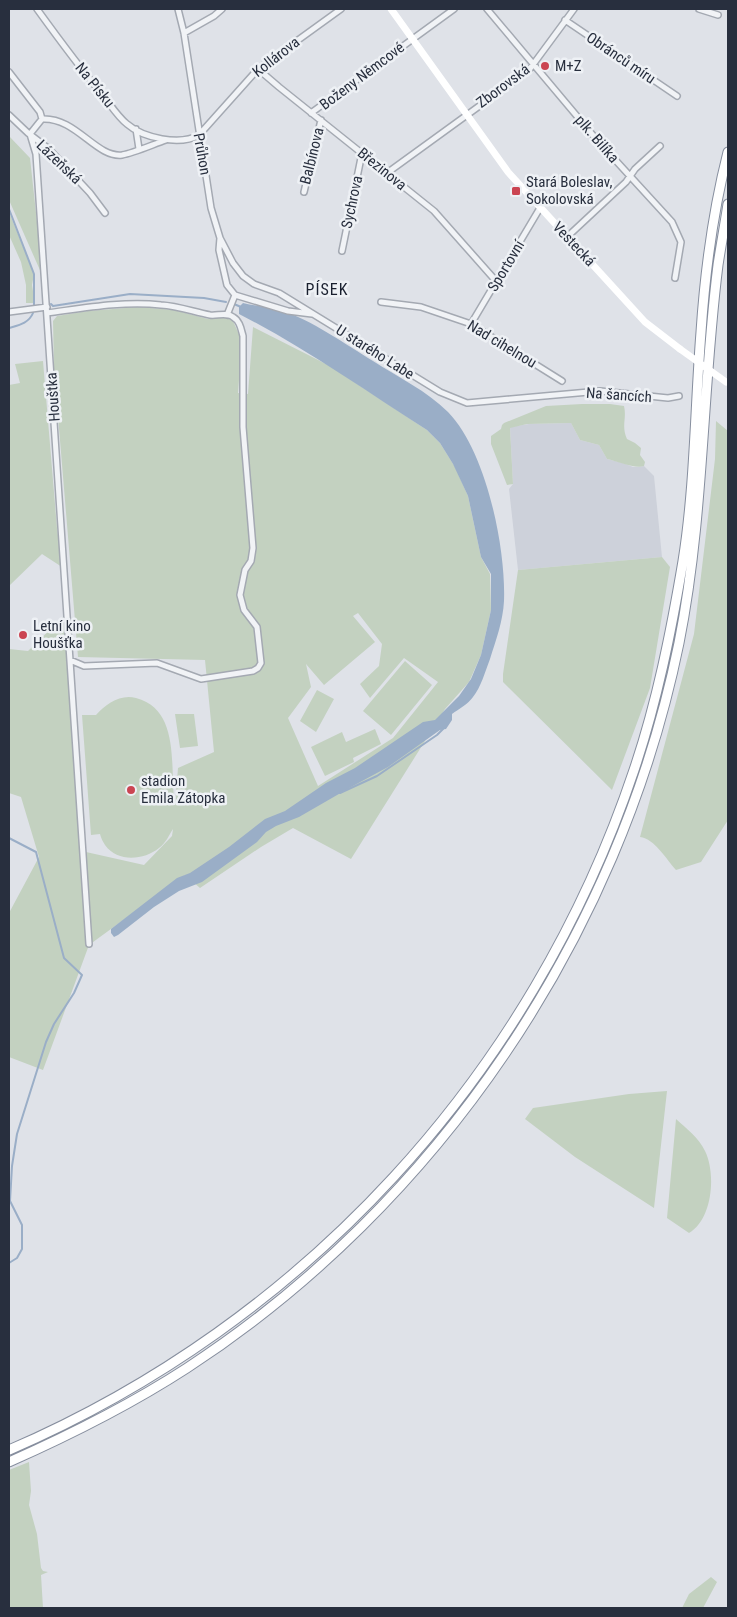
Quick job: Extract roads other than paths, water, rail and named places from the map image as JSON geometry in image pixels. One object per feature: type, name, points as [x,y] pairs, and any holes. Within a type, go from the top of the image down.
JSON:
[{"type":"highway","points":[[9,1450],[116,1398],[186,1355],[242,1316],[337,1235],[380,1193],[457,1103],[499,1045],[557,948],[600,859],[619,813],[646,733],[668,644],[683,557],[693,456],[705,288],[719,189],[728,152]]},
{"type":"highway","points":[[9,1462],[72,1433],[136,1399],[188,1367],[290,1291],[337,1250],[381,1208],[416,1170],[465,1109],[518,1034],[565,954],[602,880],[628,816],[656,735],[678,644],[693,557],[718,264],[728,204]]},
{"type":"street","name":"Na Písku","points":[[37,9],[86,75],[127,124],[147,136],[167,140],[192,139],[199,135]]},
{"type":"street","name":"Průhon","points":[[178,9],[184,33],[211,208],[220,238],[219,250],[226,286],[235,295]]},
{"type":"street","points":[[184,33],[214,16],[222,9]]},
{"type":"street","name":"Kollárova","points":[[199,135],[258,69],[341,9]]},
{"type":"street","name":"Vestecká","points":[[391,9],[508,172],[540,208],[645,322],[727,383]]},
{"type":"street","name":"Boženy Němcové","points":[[311,113],[454,9]]},
{"type":"street","name":"plk. Bilíka","points":[[486,9],[597,140],[672,222],[681,242],[675,278]]},
{"type":"street","name":"Zborovská","points":[[388,173],[529,70],[574,9]]},
{"type":"street","points":[[699,9],[718,15]]},
{"type":"street","name":"Obránců míru","points":[[565,20],[677,96]]},
{"type":"street","name":"Březinova","points":[[258,69],[434,211],[496,281]]},
{"type":"street","points":[[9,72],[40,112],[42,120],[30,134]]},
{"type":"street","name":"Lázeňská","points":[[9,114],[49,149],[90,193],[105,213]]},
{"type":"street","name":"Na Písku","points":[[42,120],[51,119],[64,122],[107,152],[121,155],[167,140]]},
{"type":"street","name":"Balbínova","points":[[304,192],[321,120]]},
{"type":"street","points":[[136,129],[139,149]]},
{"type":"street","name":"Houštka","points":[[30,134],[36,154],[89,944]]},
{"type":"street","points":[[567,237],[626,182],[630,175],[660,146]]},
{"type":"street","name":"Sychrova","points":[[342,251],[362,153]]},
{"type":"street","name":"Sportovní","points":[[471,324],[540,208]]},
{"type":"street","name":"U starého Labe","points":[[220,238],[233,263],[243,276],[254,284],[279,293],[440,392],[467,403],[558,394]]},
{"type":"street","points":[[227,314],[235,295],[288,311],[314,314]]},
{"type":"street","name":"Nad cihelnou","points":[[381,302],[421,307],[471,324],[562,381]]},
{"type":"street","points":[[9,312],[146,304],[162,305],[212,315],[227,314],[232,316],[240,325],[244,336],[243,427],[253,548],[251,561],[245,570],[240,595],[244,610],[258,631],[261,663],[253,671],[201,679],[157,662],[84,666],[70,660]]},
{"type":"street","name":"Na šancích","points":[[558,394],[600,391],[668,398],[678,396]]},
{"type":"water","points":[[243,303],[280,310],[316,326],[422,391],[448,412],[461,429],[473,450],[491,501],[504,579],[502,616],[483,679],[469,702],[452,714],[452,720],[446,729],[440,730],[388,767],[299,817],[266,832],[257,842],[202,882],[179,891],[114,937],[111,929],[177,878],[190,873],[229,847],[265,819],[285,811],[326,783],[355,768],[423,722],[435,720],[459,696],[471,679],[481,655],[491,610],[491,574],[481,557],[468,496],[453,464],[440,443],[427,430],[334,369],[287,340],[239,314],[239,307]]},
{"type":"waterway","points":[[9,209],[34,274],[34,305]]},
{"type":"waterway","points":[[51,304],[53,306],[130,294],[204,298],[226,302]]},
{"type":"waterway","points":[[234,304],[241,307]]},
{"type":"waterway","points":[[9,328],[20,325],[33,313]]},
{"type":"waterway","points":[[340,793],[377,776],[443,729]]},
{"type":"waterway","points":[[9,838],[36,852],[64,958],[82,975],[46,1042],[17,1134],[12,1166],[10,1201],[22,1225],[22,1249],[17,1258],[9,1263]]},
{"type":"place","name":"M+Z","points":[[545,66]]},
{"type":"place","name":"Stará Boleslav, Sokolovská","points":[[516,191]]},
{"type":"place","name":"Letní kino Houšťka","points":[[23,635]]},
{"type":"place","name":"stadion Emila Zátopka","points":[[131,790]]},
{"type":"district","name":"PÍSEK","points":[[327,289]]}]
